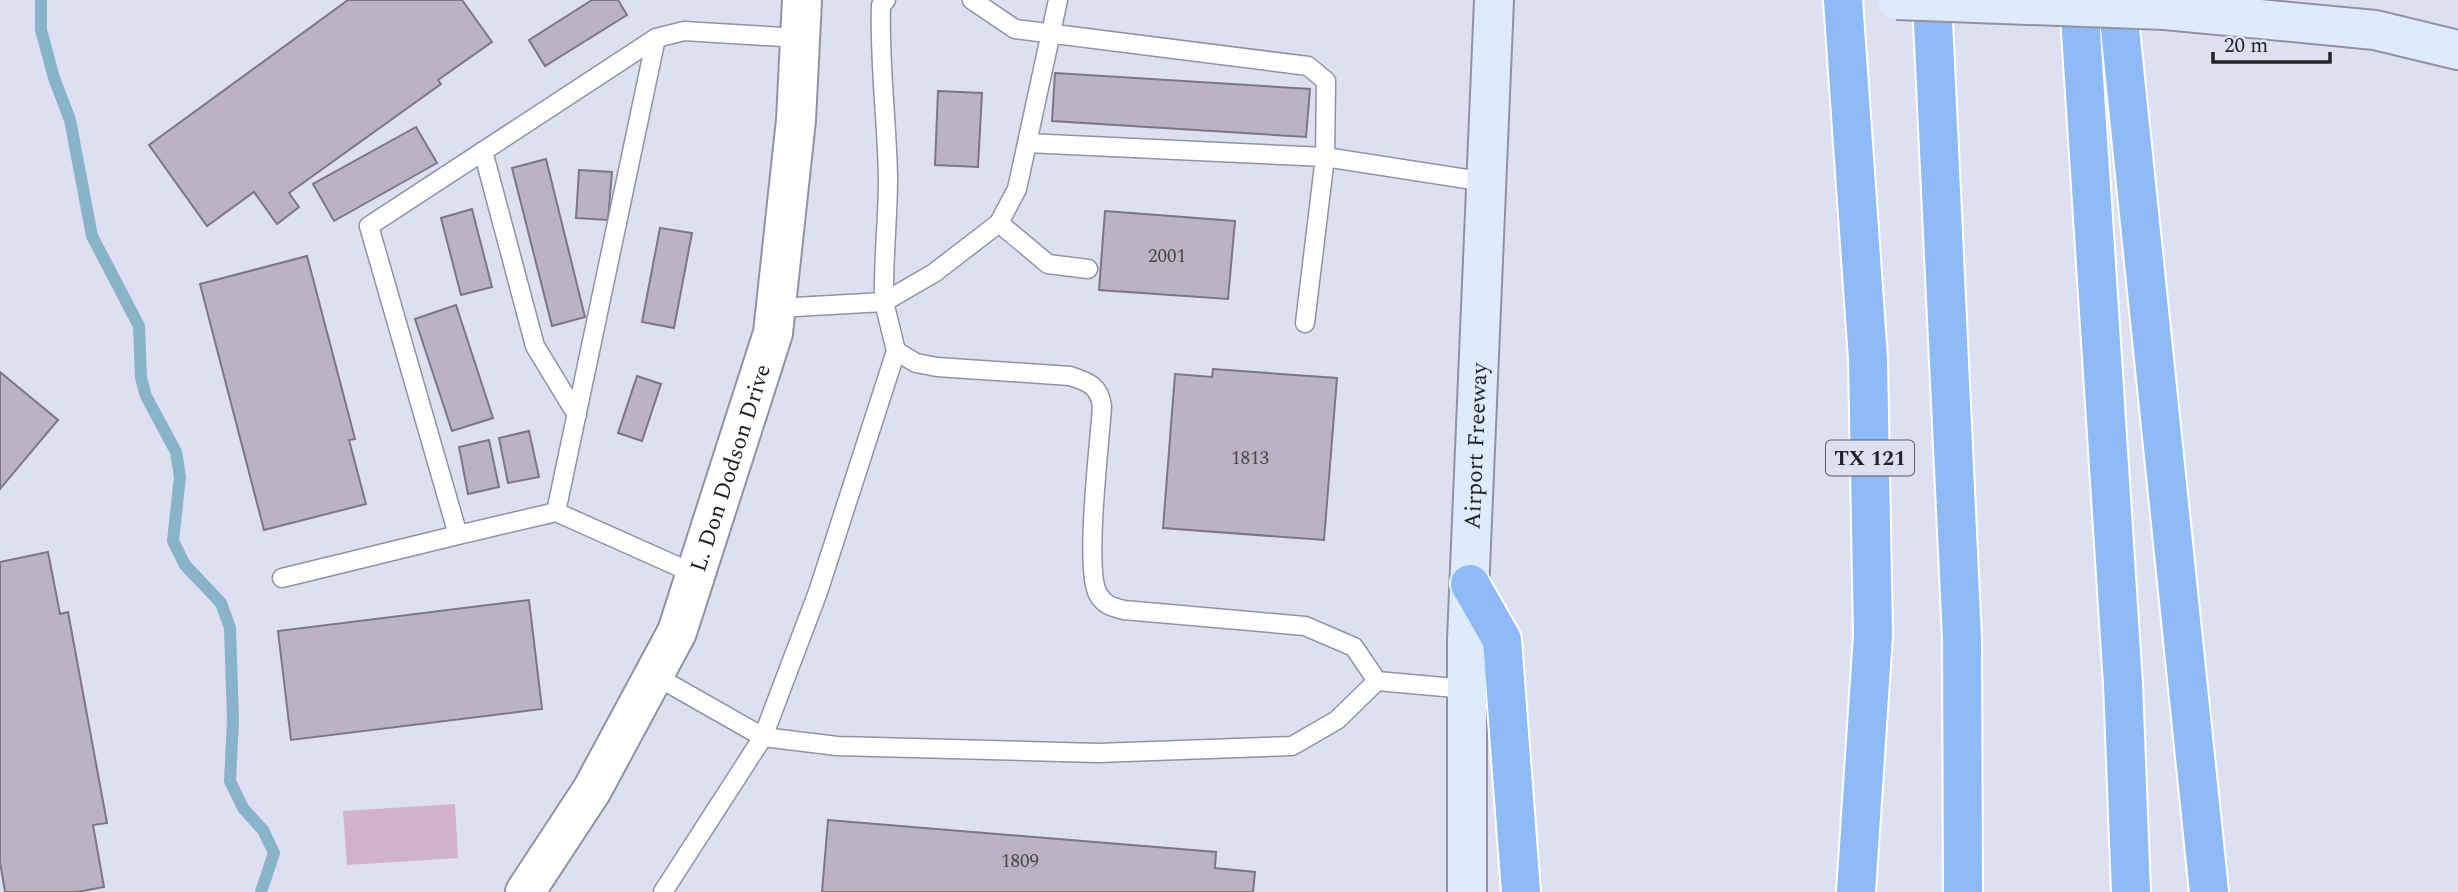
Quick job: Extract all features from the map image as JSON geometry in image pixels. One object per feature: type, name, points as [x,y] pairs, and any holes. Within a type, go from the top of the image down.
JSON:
[{"type":"highway","name":"TX 121","points":[[1843,0],[1868,359],[1873,635],[1856,892]]},
{"type":"highway","points":[[1932,0],[1962,638],[1964,892]]},
{"type":"highway","points":[[2079,0],[2123,684],[2131,892]]},
{"type":"highway","points":[[2117,0],[2209,892]]},
{"type":"highway","points":[[1470,584],[1502,640],[1521,892]]},
{"type":"main road","name":"Airport Freeway","points":[[1467,892],[1466,689],[1494,0]]},
{"type":"main road","points":[[1897,0],[2377,15],[2458,50]]},
{"type":"street","name":"L. Don Dodson Drive","points":[[525,892],[592,790],[677,632],[773,333],[796,120],[802,0]]},
{"type":"lane","points":[[663,892],[763,737],[818,592],[896,351],[884,302],[888,181],[885,77],[880,40],[881,5],[886,0]]},
{"type":"lane","points":[[972,0],[1015,29],[1308,66],[1326,81],[1325,156],[1305,323]]},
{"type":"lane","points":[[777,308],[884,302],[934,273],[999,223],[1017,188],[1058,0]]},
{"type":"lane","points":[[458,535],[369,226],[656,38],[684,31],[799,38]]},
{"type":"lane","points":[[556,512],[656,38]]},
{"type":"lane","points":[[1027,143],[1325,156],[1486,182]]},
{"type":"lane","points":[[483,151],[534,346],[577,415]]},
{"type":"lane","points":[[999,223],[1048,264],[1088,270]]},
{"type":"lane","points":[[896,351],[916,363],[937,368],[1070,376],[1089,383],[1100,393],[1102,406],[1092,562],[1096,592],[1107,606],[1124,610],[1243,618],[1305,626],[1353,647],[1377,681]]},
{"type":"lane","points":[[282,578],[556,512],[695,574]]},
{"type":"lane","points":[[654,675],[763,737],[837,746],[1098,753],[1292,746],[1337,720],[1377,681],[1466,689]]},
{"type":"shaded area","points":[[455,804],[458,858],[347,865],[343,811]]},
{"type":"building","points":[[348,0],[462,0],[492,42],[438,80],[441,84],[289,193],[299,207],[277,224],[254,192],[207,226],[149,145]]},
{"type":"building","points":[[592,0],[618,0],[627,15],[545,66],[529,40]]},
{"type":"building","points":[[1055,73],[1310,89],[1306,137],[1052,121]]},
{"type":"building","points":[[938,91],[982,93],[978,167],[935,165]]},
{"type":"building","points":[[416,127],[437,163],[334,221],[313,184]]},
{"type":"building","points":[[546,159],[585,317],[552,326],[512,168]]},
{"type":"building","points":[[579,170],[612,172],[608,220],[576,218]]},
{"type":"building","points":[[472,209],[492,287],[461,295],[441,218]]},
{"type":"building","points":[[1105,211],[1235,221],[1228,299],[1099,290]]},
{"type":"building","points":[[660,228],[692,233],[674,328],[642,322]]},
{"type":"building","points":[[307,256],[355,439],[349,440],[366,504],[264,530],[200,284]]},
{"type":"building","points":[[456,305],[493,418],[452,431],[415,319]]},
{"type":"building","points":[[1213,369],[1337,378],[1324,540],[1163,528],[1175,374],[1212,377]]},
{"type":"building","points":[[0,372],[58,420],[0,489]]},
{"type":"building","points":[[637,376],[661,384],[642,441],[618,433]]},
{"type":"building","points":[[529,431],[539,477],[508,483],[499,438]]},
{"type":"building","points":[[489,440],[499,487],[468,494],[459,447]]},
{"type":"building","points":[[48,552],[60,614],[68,612],[107,823],[93,825],[104,887],[77,892],[5,892],[0,862],[0,562]]},
{"type":"building","points":[[529,600],[542,709],[291,740],[278,631]]},
{"type":"building","points":[[828,820],[1216,852],[1215,868],[1255,872],[1253,892],[822,892]]},
{"type":"waterway","points":[[41,0],[41,30],[54,78],[70,120],[92,236],[139,326],[141,378],[146,396],[176,452],[180,477],[173,541],[185,565],[221,603],[230,628],[233,720],[230,781],[243,808],[263,830],[274,853],[261,892]]}]
